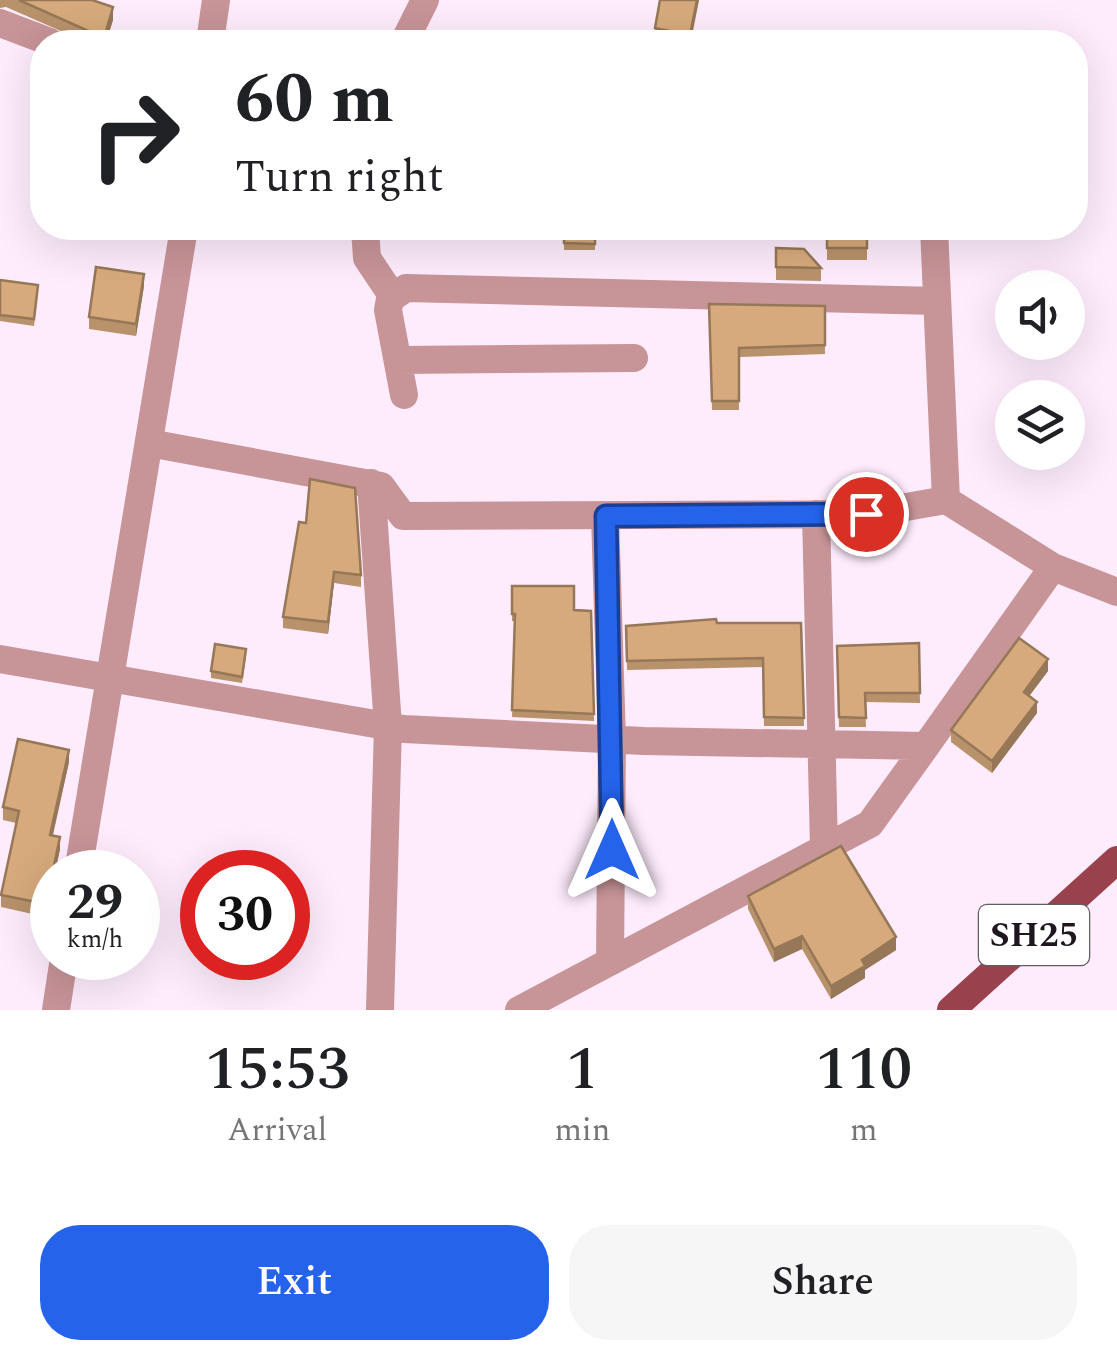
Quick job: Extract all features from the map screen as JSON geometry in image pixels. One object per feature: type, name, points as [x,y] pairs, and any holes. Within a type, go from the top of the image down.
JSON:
[{"type":"main road","name":"SH25","points":[[951,1010],[1117,860]]},
{"type":"street","points":[[212,30],[216,0]]},
{"type":"street","points":[[410,30],[425,0]]},
{"type":"street","points":[[0,23],[30,34]]},
{"type":"street","points":[[82,850],[182,240]]},
{"type":"street","points":[[366,240],[367,258],[393,297]]},
{"type":"street","points":[[935,240],[946,500]]},
{"type":"street","points":[[404,395],[388,310],[393,297],[406,288],[938,301]]},
{"type":"street","points":[[398,360],[634,358]]},
{"type":"street","points":[[148,442],[381,486],[403,516],[866,514],[946,500],[1053,566],[1117,592]]},
{"type":"street","points":[[371,484],[388,726],[380,1010]]},
{"type":"street","points":[[816,514],[824,848]]},
{"type":"street","points":[[606,516],[612,740],[610,961]]},
{"type":"street","points":[[519,1010],[870,824],[1053,566]]},
{"type":"street","points":[[0,659],[388,726],[612,740],[926,746]]},
{"type":"street","points":[[56,1010],[61,980]]},
{"type":"building","points":[[19,0],[92,0],[113,7],[106,30],[86,30]]},
{"type":"building","points":[[660,0],[697,0],[691,30],[655,28]]},
{"type":"building","points":[[564,240],[595,240],[595,244]]},
{"type":"building","points":[[827,240],[867,240],[867,248],[827,248]]},
{"type":"building","points":[[776,248],[804,249],[821,268],[776,267]]},
{"type":"building","points":[[96,267],[144,274],[136,324],[89,317]]},
{"type":"building","points":[[0,280],[38,285],[34,319],[0,315]]},
{"type":"building","points":[[709,304],[825,306],[825,345],[739,348],[739,401],[712,401]]},
{"type":"building","points":[[310,479],[355,488],[361,575],[334,572],[328,622],[283,617],[299,522],[306,523]]},
{"type":"building","points":[[512,586],[574,586],[574,610],[591,611],[594,714],[512,710]]},
{"type":"building","points":[[716,619],[717,623],[801,623],[804,718],[764,717],[763,658],[627,661],[626,626]]},
{"type":"building","points":[[1019,638],[1048,659],[1024,692],[1037,702],[992,761],[951,730]]},
{"type":"building","points":[[919,643],[920,693],[865,693],[866,718],[839,717],[837,646]]},
{"type":"building","points":[[215,644],[246,649],[242,677],[211,671]]},
{"type":"building","points":[[18,739],[69,750],[50,835],[60,837],[57,850],[30,850],[30,901],[1,895],[19,811],[3,807]]},
{"type":"building","points":[[841,846],[896,937],[862,960],[865,966],[831,986],[802,936],[774,949],[748,896]]},
{"type":"route","points":[[612,850],[606,516],[866,514]]}]
